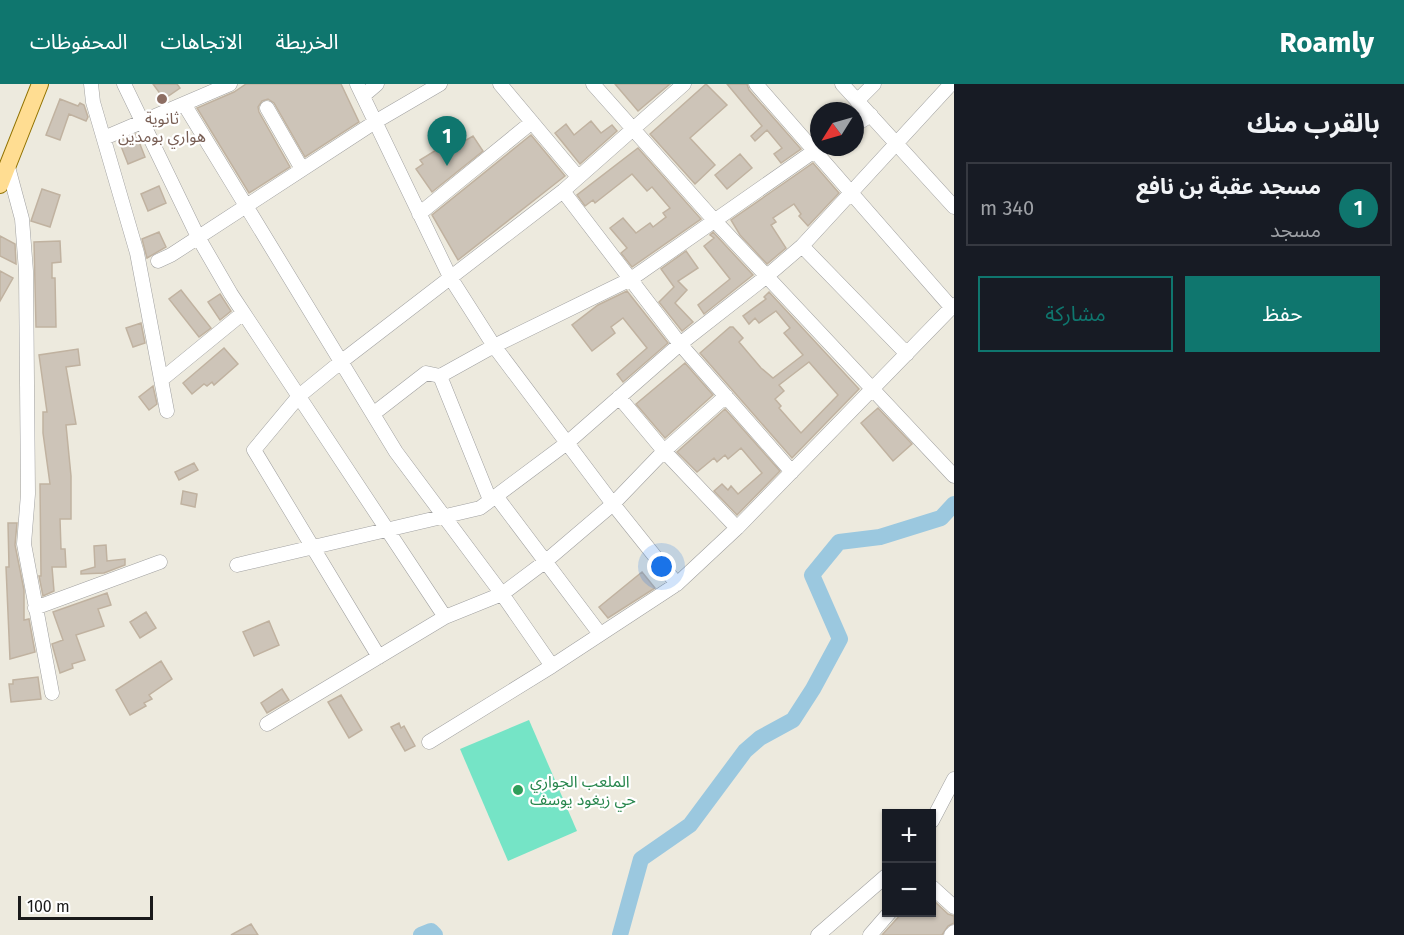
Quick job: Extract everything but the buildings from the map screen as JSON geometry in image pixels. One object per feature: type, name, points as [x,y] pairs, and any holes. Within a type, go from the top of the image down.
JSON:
[{"type":"main road","points":[[0,185],[40,84]]},
{"type":"street","points":[[91,84],[93,102],[137,254],[167,411]]},
{"type":"street","points":[[124,84],[198,237],[243,312],[445,617]]},
{"type":"street","points":[[104,138],[230,84]]},
{"type":"street","points":[[377,84],[360,90],[450,277],[494,346],[613,504],[677,584]]},
{"type":"street","points":[[158,261],[375,122],[440,84]]},
{"type":"street","points":[[500,84],[578,177]]},
{"type":"street","points":[[593,84],[714,220],[874,388],[954,476]]},
{"type":"street","points":[[379,657],[254,450],[299,396],[563,191],[684,84]]},
{"type":"street","points":[[756,84],[810,142]]},
{"type":"street","points":[[842,84],[954,207]]},
{"type":"street","points":[[857,100],[874,84]]},
{"type":"street","points":[[237,565],[480,508],[567,443],[680,344],[802,246],[951,84]]},
{"type":"street","points":[[184,104],[396,452],[502,594],[552,666]]},
{"type":"street","points":[[267,108],[302,169]]},
{"type":"street","points":[[864,119],[871,115]]},
{"type":"street","points":[[419,214],[532,122]]},
{"type":"street","points":[[373,414],[426,373],[440,376],[494,346],[631,279],[810,154]]},
{"type":"street","points":[[429,742],[552,666],[677,584],[737,528],[953,306],[850,192],[822,156]]},
{"type":"street","points":[[9,167],[22,219],[26,271],[28,494],[24,544],[52,693]]},
{"type":"street","points":[[563,191],[680,344],[792,472]]},
{"type":"street","points":[[802,246],[906,354]]},
{"type":"street","points":[[161,380],[243,312]]},
{"type":"street","points":[[440,376],[493,498],[546,561],[600,634]]},
{"type":"street","points":[[267,724],[445,617],[502,594],[546,561],[613,504],[664,451],[726,396]]},
{"type":"street","points":[[619,397],[664,451],[737,528]]},
{"type":"street","points":[[35,608],[160,562]]},
{"type":"street","points":[[936,813],[954,779]]},
{"type":"street","points":[[818,935],[882,879]]},
{"type":"street","points":[[936,891],[954,907]]},
{"type":"street","points":[[870,935],[886,917]]},
{"type":"green space","name":"الملعب الجواري حي زيغود يوسف","points":[[529,720],[577,831],[508,861],[460,749]]},
{"type":"waterway","points":[[620,935],[641,859],[690,825],[745,751],[760,738],[793,720],[840,639],[812,575],[839,542],[880,537],[941,518],[954,504]]},
{"type":"waterway","points":[[421,935],[431,931],[435,935]]},
{"type":"place","name":"ثانوية هواري بومدين","points":[[162,99]]},
{"type":"place","name":"مسجد عقبة بن نافع","points":[[447,166]]},
{"type":"place","name":"الملعب الجواري حي زيغود يوسف","points":[[518,790]]}]
